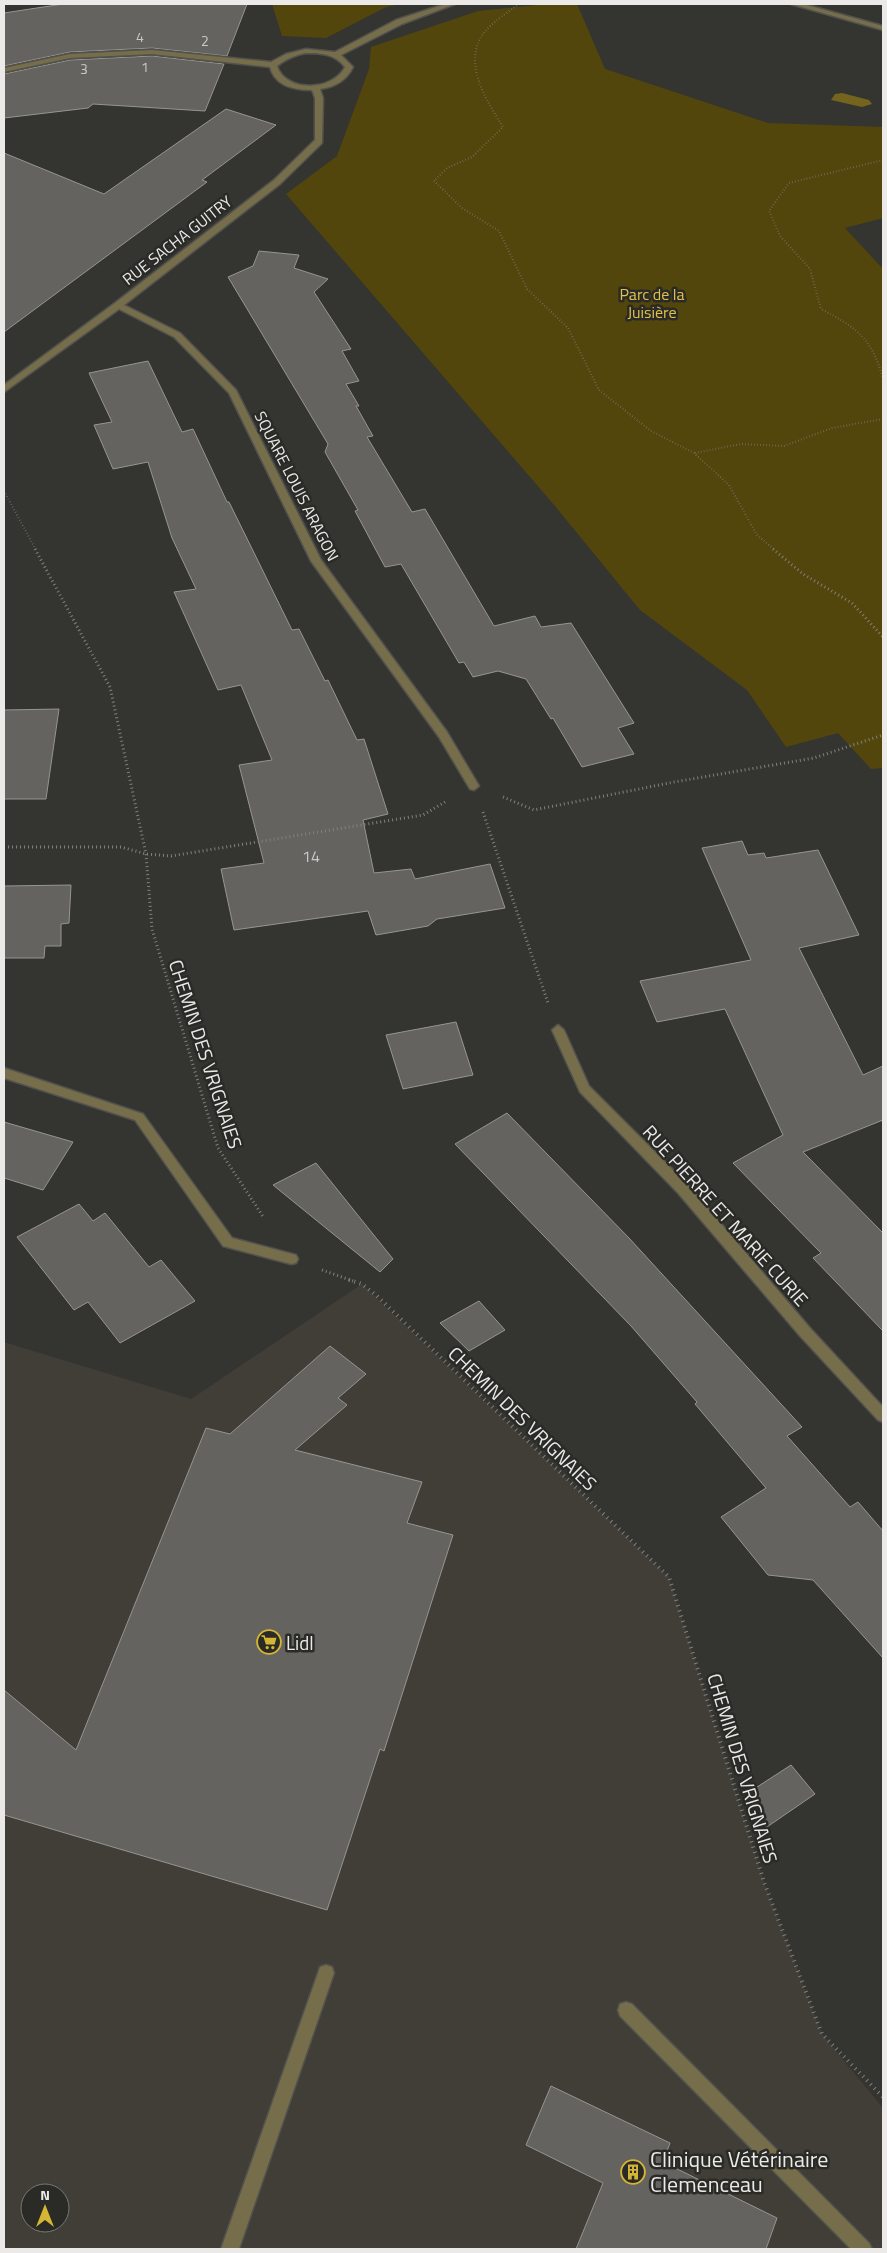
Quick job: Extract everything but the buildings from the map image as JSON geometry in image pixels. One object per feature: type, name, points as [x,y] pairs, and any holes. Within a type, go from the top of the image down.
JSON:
[{"type":"street","points":[[336,55],[399,22],[451,4]]},
{"type":"street","points":[[795,4],[883,28]]},
{"type":"street","points":[[4,70],[70,56],[152,52],[273,65],[292,53],[306,51],[336,55],[345,60],[349,67],[348,74],[341,80],[315,88],[300,87],[282,82],[273,73],[273,65]]},
{"type":"street","name":"RUE SACHA GUITRY","points":[[4,389],[118,305],[277,182],[319,141],[320,98],[315,88]]},
{"type":"street","name":"SQUARE LOUIS ARAGON","points":[[118,305],[177,335],[233,392],[316,561],[443,735],[474,786]]},
{"type":"street","name":"RUE PIERRE ET MARIE CURIE","points":[[558,1030],[584,1089],[683,1189],[805,1332],[883,1416]]},
{"type":"street","points":[[4,1073],[140,1117],[228,1242],[291,1259]]},
{"type":"street","points":[[230,2249],[326,1973]]},
{"type":"street","points":[[626,2010],[862,2249]]},
{"type":"path","points":[[519,4],[484,33],[475,49],[475,67],[486,97],[503,127],[472,157],[447,168],[434,181],[462,208],[500,231],[527,289],[568,328],[600,390],[651,431],[694,453],[729,485],[756,535],[803,574],[852,603],[883,637]]},
{"type":"path","points":[[883,160],[789,183],[769,211],[780,236],[810,268],[821,309],[854,327],[877,357],[883,379]]},
{"type":"path","points":[[694,453],[741,444],[784,446],[832,428],[883,419]]},
{"type":"path","name":"CHEMIN DES VRIGNAIES","points":[[4,491],[110,688],[134,790],[146,854],[152,929],[218,1148],[291,1259],[362,1284],[669,1577],[764,1882],[822,2034],[883,2096]]},
{"type":"path","points":[[474,786],[534,810],[674,782],[814,758],[883,735]]},
{"type":"path","points":[[4,847],[121,847],[146,854],[171,856],[423,815],[474,786]]},
{"type":"path","points":[[474,786],[558,1030]]},
{"type":"shaded area","points":[[842,93],[869,100],[872,104],[862,107],[831,100],[835,94]]},
{"type":"shaded area","points":[[362,1284],[669,1577],[764,1882],[822,2034],[883,2108],[883,2249],[4,2249],[4,1342],[191,1399]]},
{"type":"green space","points":[[272,4],[401,4],[386,7],[326,38],[282,36]]},
{"type":"green space","name":"Parc de la Juisière","points":[[548,4],[577,4],[605,69],[768,123],[883,127],[883,218],[845,228],[883,269],[883,768],[871,769],[838,733],[786,747],[747,690],[640,610],[555,506],[286,194],[337,156],[369,69],[371,47],[478,11]]},
{"type":"place","name":"Lidl","points":[[269,1642]]},
{"type":"place","name":"Clinique Vétérinaire Clemenceau","points":[[633,2172]]}]
